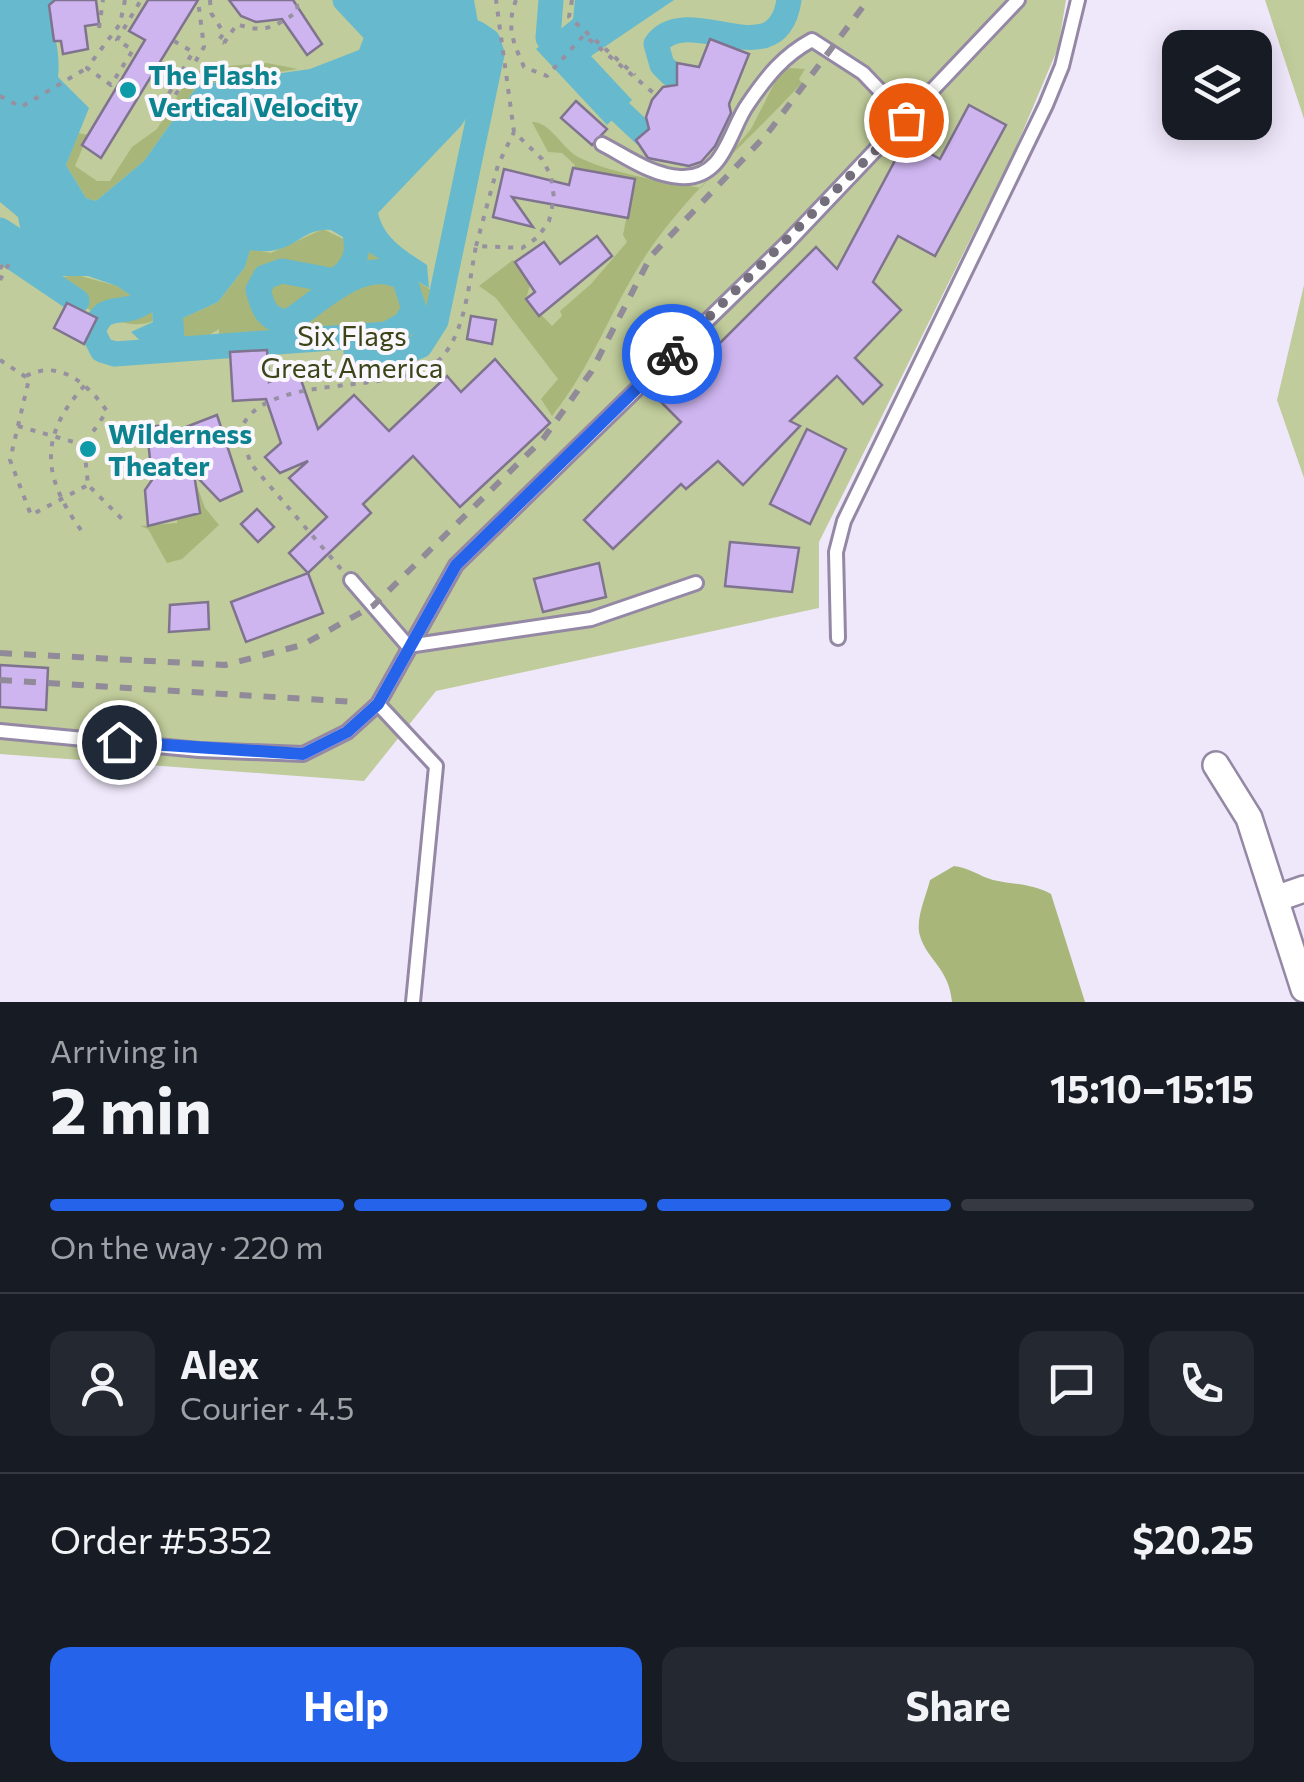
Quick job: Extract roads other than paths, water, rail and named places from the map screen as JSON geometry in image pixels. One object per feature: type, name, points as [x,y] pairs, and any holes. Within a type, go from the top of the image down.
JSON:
[{"type":"street","points":[[1216,765],[1249,818],[1304,988]]},
{"type":"street","points":[[1278,898],[1304,889]]},
{"type":"lane","points":[[0,731],[199,750],[303,754],[347,732],[378,704],[456,565],[787,242],[1018,0]]},
{"type":"lane","points":[[838,638],[836,552],[844,521],[1046,105],[1062,66],[1078,0]]},
{"type":"lane","points":[[602,144],[653,171],[684,178],[704,170],[724,156],[744,109],[782,57],[812,40],[863,74],[906,120]]},
{"type":"lane","points":[[350,580],[408,646]]},
{"type":"lane","points":[[408,646],[592,619],[696,583]]},
{"type":"lane","points":[[378,704],[436,766],[413,1002]]},
{"type":"water","points":[[0,0],[55,0],[49,6],[58,50],[58,77],[89,108],[66,165],[86,198],[96,201],[144,161],[198,85],[310,69],[359,50],[369,24],[359,0],[474,0],[489,84],[461,126],[378,213],[391,237],[427,265],[429,288],[331,230],[320,230],[277,250],[250,250],[245,267],[218,302],[183,318],[186,358],[159,358],[131,332],[153,322],[152,310],[117,286],[88,276],[51,276],[8,244],[23,242],[18,217],[0,202]]},
{"type":"water","points":[[575,0],[674,0],[591,56],[632,100],[607,125],[536,49],[573,19]]},
{"type":"waterway","points":[[345,0],[376,33]]},
{"type":"waterway","points":[[551,0],[548,38],[567,63]]},
{"type":"waterway","points":[[671,74],[662,65],[656,44],[670,33],[689,30],[750,37],[768,34],[781,23],[789,0]]},
{"type":"waterway","points":[[356,352],[405,352],[420,346],[436,321],[492,54],[488,41],[476,33],[450,40]]},
{"type":"waterway","points":[[597,90],[645,135]]},
{"type":"waterway","points":[[158,279],[156,296],[100,318],[93,332],[102,350],[115,354],[387,334],[405,324],[414,309],[404,278],[389,272],[374,272],[344,283],[288,322],[271,316],[260,297],[258,290],[265,277],[282,271],[335,281],[344,274],[356,252],[351,214]]},
{"type":"waterway","points":[[0,230],[28,248],[51,252]]},
{"type":"waterway","points":[[0,249],[77,301]]},
{"type":"railway","points":[[0,653],[225,665],[302,645],[373,606],[543,439],[591,372],[651,256],[767,134],[868,0]]},
{"type":"railway","points":[[0,680],[354,702]]},
{"type":"place","name":"The Flash: Vertical Velocity","points":[[128,90]]},
{"type":"place","name":"Wilderness Theater","points":[[88,449]]},
{"type":"park label","name":"Six Flags Great America","points":[[352,351]]}]
